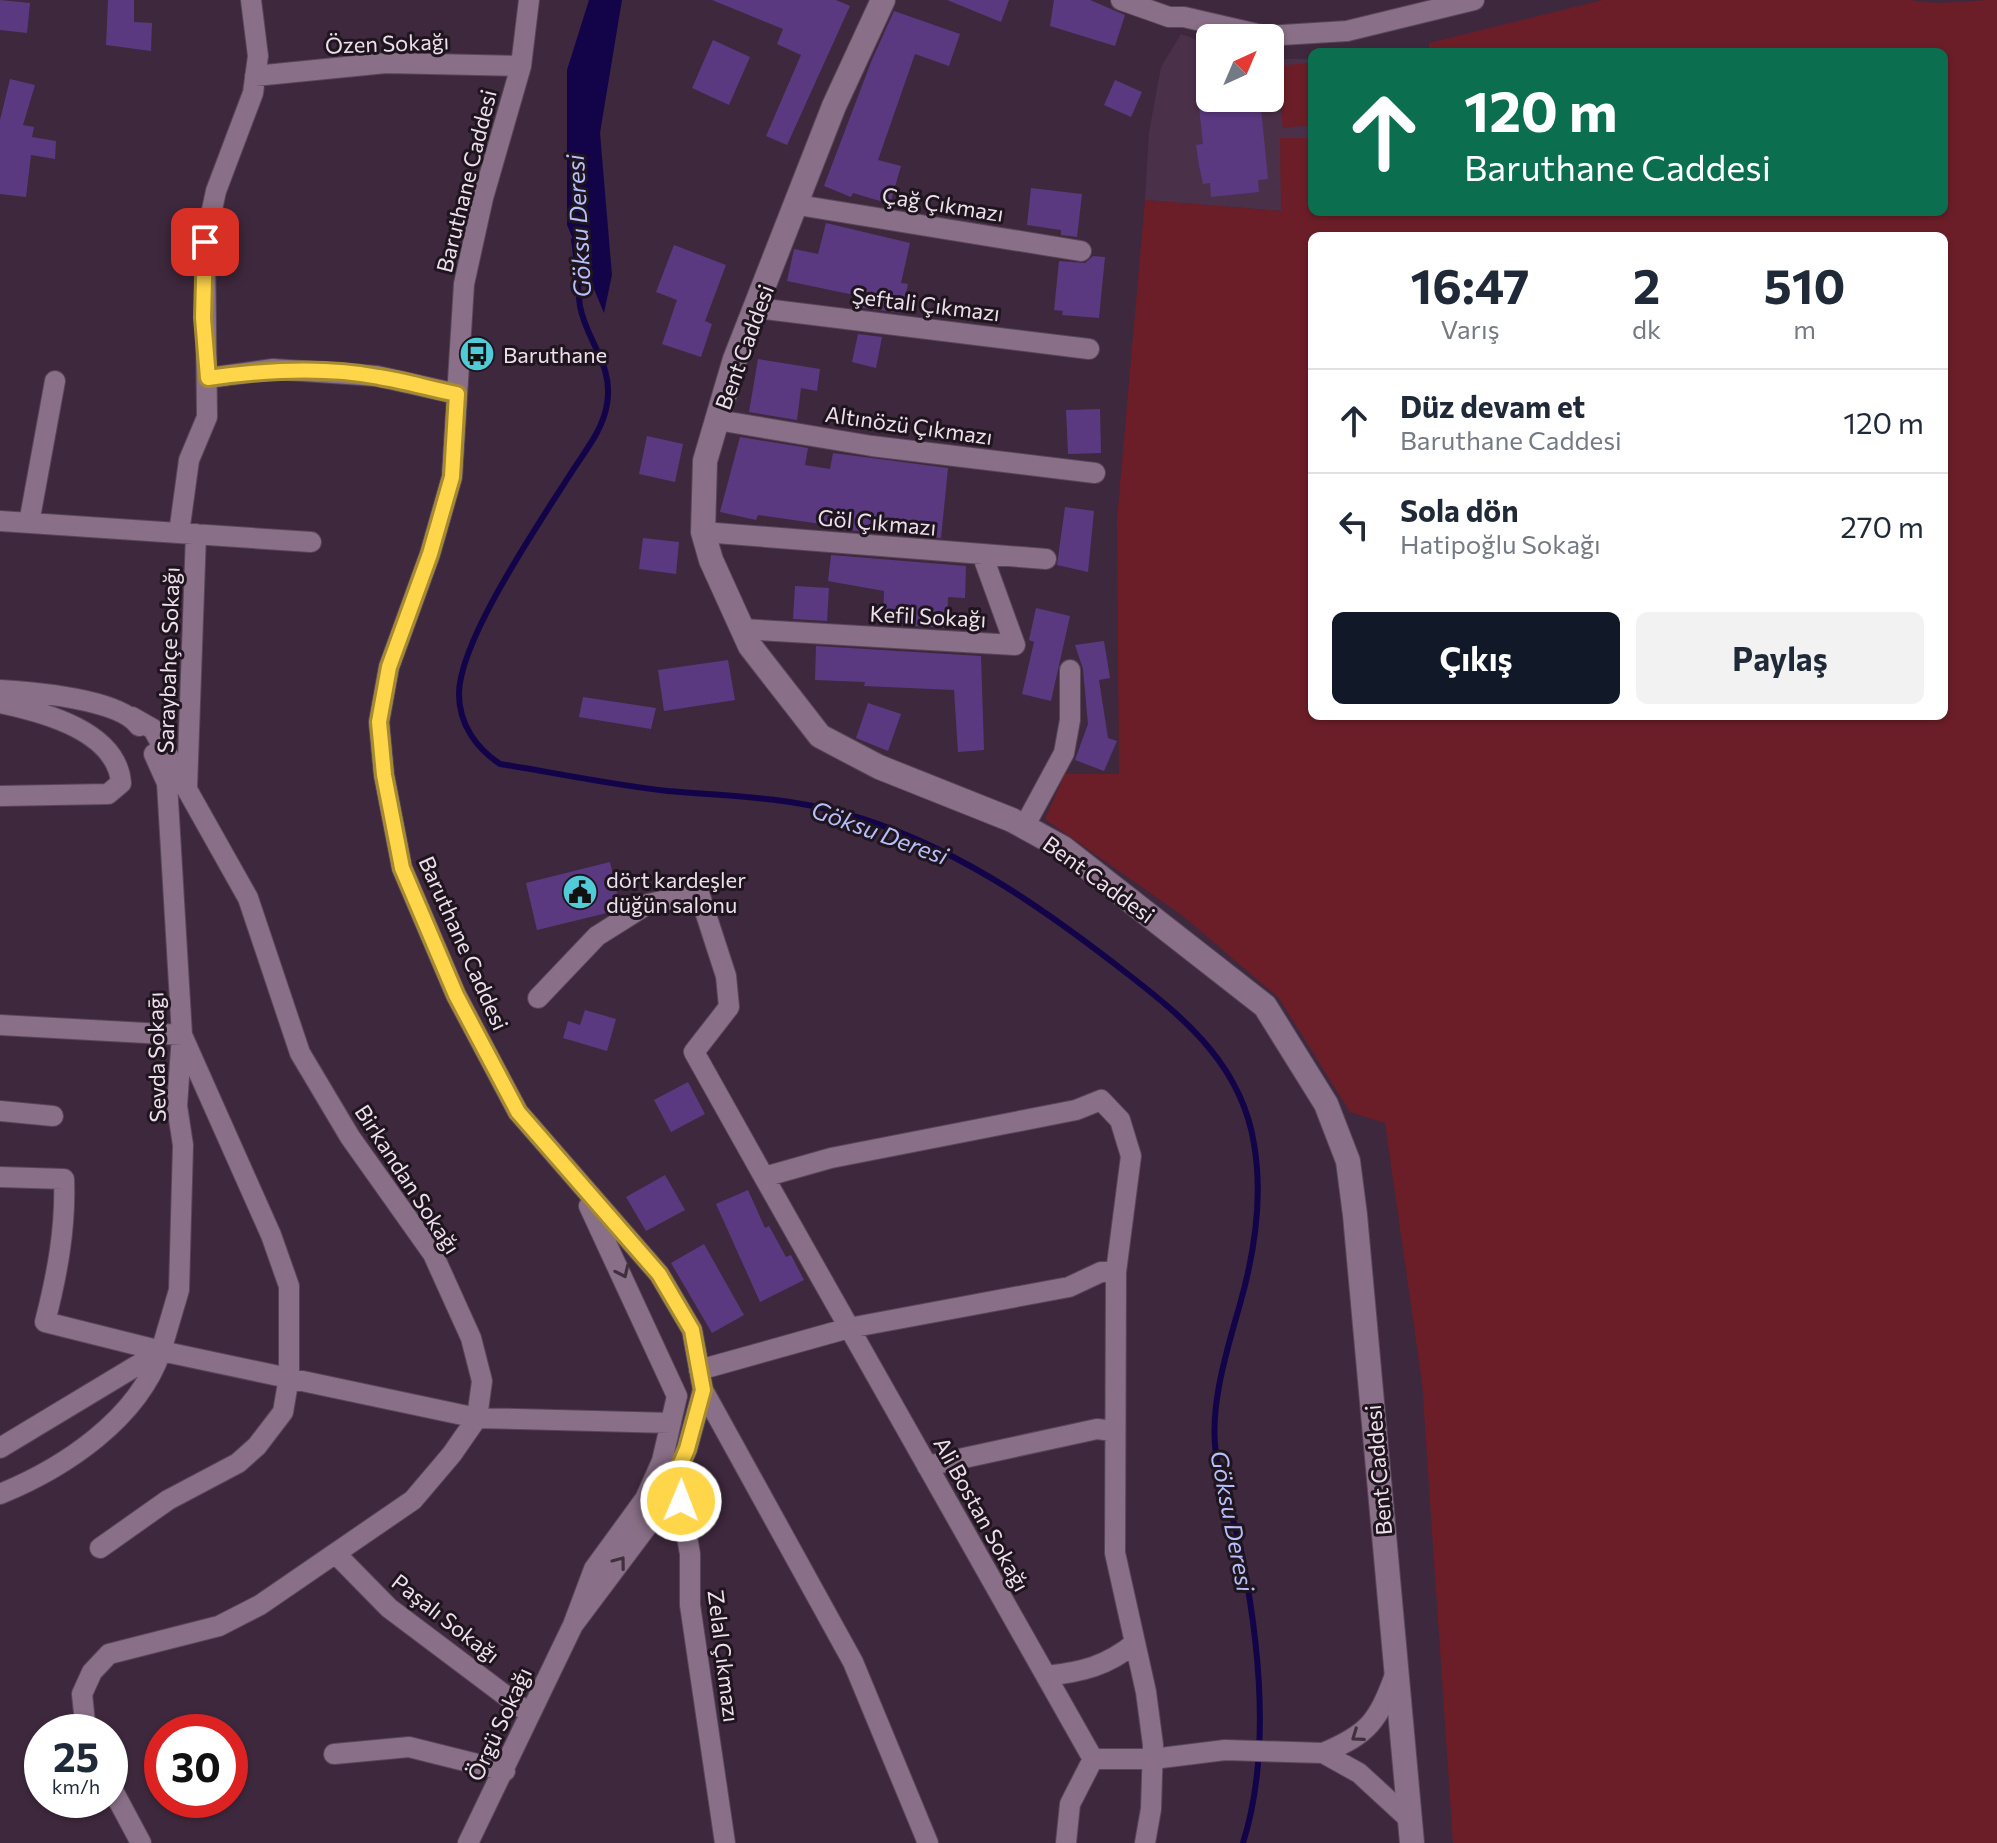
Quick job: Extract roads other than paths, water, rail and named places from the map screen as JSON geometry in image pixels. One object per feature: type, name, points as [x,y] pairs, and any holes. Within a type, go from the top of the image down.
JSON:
[{"type":"street","name":"Saraybahçe Sokağı","points":[[187,788],[189,460],[207,417],[208,378],[203,318],[205,242],[216,191],[242,128],[255,76],[258,56],[251,0]]},
{"type":"street","name":"Baruthane Caddesi","points":[[529,0],[521,66],[483,198],[464,284],[452,477],[430,554],[389,667],[379,722],[384,775],[402,868],[456,995],[518,1112],[659,1274],[692,1330],[701,1380]]},
{"type":"street","name":"Bent Caddesi","points":[[883,0],[834,106],[798,205],[735,359],[705,461],[703,532],[711,560],[750,646],[820,736],[879,767],[1024,827],[1063,848],[1265,1006],[1326,1104],[1348,1161],[1411,1832]]},
{"type":"street","points":[[1121,0],[1169,17],[1266,36],[1347,31],[1474,0]]},
{"type":"street","name":"Özen Sokağı","points":[[255,76],[386,63],[521,66]]},
{"type":"street","name":"Çağ Çıkmazı","points":[[798,205],[1081,251]]},
{"type":"street","name":"Şeftali Çıkmazı","points":[[757,308],[1089,349]]},
{"type":"street","points":[[208,378],[273,369],[377,376],[457,394]]},
{"type":"street","points":[[29,523],[55,381]]},
{"type":"street","name":"Altınözü Çıkmazı","points":[[717,420],[872,446],[1095,473]]},
{"type":"street","points":[[0,521],[311,542]]},
{"type":"street","name":"Göl Çıkmazı","points":[[703,532],[1046,559]]},
{"type":"street","name":"Kefil Sokağı","points":[[742,629],[1015,645],[982,554]]},
{"type":"street","points":[[1024,827],[1064,753],[1070,720],[1070,670]]},
{"type":"street","points":[[0,690],[81,700],[132,717]]},
{"type":"street","points":[[0,703],[41,714],[88,734],[108,748],[120,770],[121,783],[108,794],[0,796]]},
{"type":"street","name":"Birkandan Sokağı","points":[[84,1714],[82,1694],[92,1672],[109,1654],[219,1626],[336,1554],[413,1500],[452,1454],[477,1418],[482,1381],[471,1338],[433,1254],[350,1137],[300,1053],[248,898],[153,729],[132,717]]},
{"type":"street","name":"Sevda Sokaḡı","points":[[0,1494],[70,1459],[122,1412],[154,1373],[179,1290],[183,1145],[177,1106],[182,1035],[167,783],[145,735],[132,717]]},
{"type":"street","name":"Ali Bostan Sokağı","points":[[538,998],[597,936],[648,904],[699,893],[726,976],[729,1007],[694,1052],[1093,1759]]},
{"type":"street","points":[[0,1025],[182,1035],[271,1235],[289,1286],[289,1377],[283,1412],[257,1446],[238,1463],[168,1500],[100,1548]]},
{"type":"street","points":[[764,1177],[831,1158],[1076,1110],[1101,1100],[1120,1120],[1131,1156],[1116,1272],[1113,1431],[1115,1553],[1146,1692],[1153,1759],[1151,1809],[1145,1843]]},
{"type":"street","points":[[0,1111],[53,1116]]},
{"type":"street","points":[[0,1177],[64,1179],[65,1209],[56,1281],[45,1322],[161,1351],[477,1418],[671,1423]]},
{"type":"street","points":[[573,1625],[594,1569],[645,1499],[662,1461],[677,1396],[666,1365],[575,1177]]},
{"type":"street","points":[[701,1380],[849,1328],[1069,1287],[1101,1272],[1116,1272]]},
{"type":"street","points":[[0,1448],[161,1351]]},
{"type":"street","points":[[573,1625],[663,1505],[687,1449],[701,1380]]},
{"type":"street","points":[[701,1380],[853,1662],[928,1843]]},
{"type":"street","points":[[927,1466],[1097,1429],[1113,1431]]},
{"type":"street","name":"Zelal Çıkmazı","points":[[676,1475],[690,1554],[690,1605],[725,1843]]},
{"type":"street","name":"Paşalı Sokağı","points":[[336,1554],[389,1608],[530,1714]]},
{"type":"street","name":"Örgü Sokağı","points":[[468,1843],[573,1625]]},
{"type":"street","points":[[1046,1676],[1087,1672],[1118,1657],[1135,1643]]},
{"type":"street","points":[[1066,1843],[1070,1804],[1093,1759],[1153,1759],[1225,1750],[1323,1753],[1354,1740],[1372,1725],[1397,1671]]},
{"type":"street","points":[[334,1754],[409,1747],[505,1771]]},
{"type":"street","points":[[1323,1753],[1359,1773],[1411,1832]]},
{"type":"street","points":[[128,1818],[141,1843]]},
{"type":"water","points":[[589,0],[622,0],[600,133],[612,275],[604,313],[567,225],[567,70]]},
{"type":"waterway","name":"Göksu Deresi","points":[[574,240],[583,319],[607,377],[605,414],[593,440],[503,582],[472,644],[459,694],[466,725],[476,743],[500,764],[668,791],[799,804],[843,813],[921,841],[994,879],[1096,949],[1191,1028],[1224,1069],[1238,1091],[1248,1116],[1258,1184],[1253,1246],[1220,1378],[1214,1436],[1218,1467],[1242,1556],[1258,1663],[1260,1737],[1252,1809],[1243,1843]]},
{"type":"place","name":"Baruthane","points":[[477,354]]},
{"type":"place","name":"dört kardeşler düğün salonu","points":[[580,892]]}]
